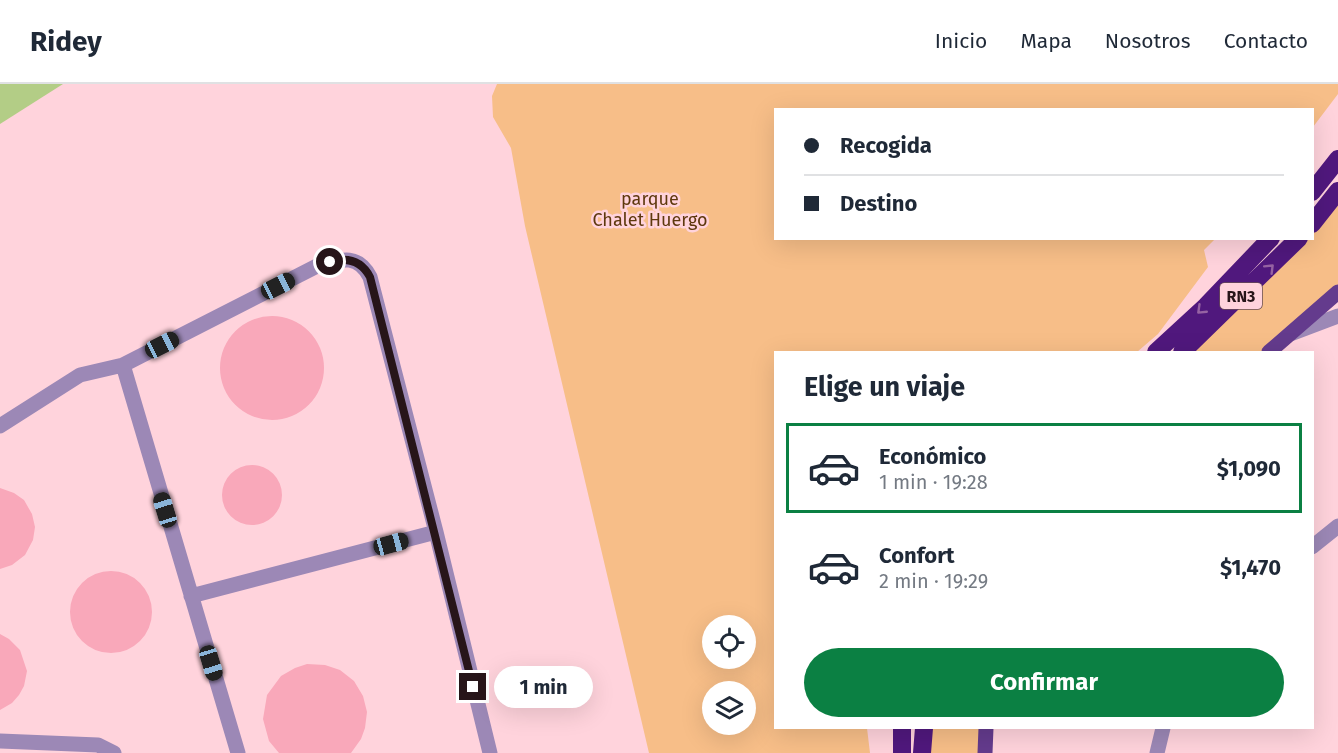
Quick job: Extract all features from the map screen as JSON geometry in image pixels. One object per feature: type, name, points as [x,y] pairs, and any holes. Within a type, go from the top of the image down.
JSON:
[{"type":"highway","points":[[1314,189],[1338,159]]},
{"type":"highway","points":[[1314,221],[1338,191]]},
{"type":"highway","name":"RN3","points":[[1157,351],[1206,306],[1269,240]]},
{"type":"highway","name":"RN3","points":[[1183,351],[1297,240]]},
{"type":"highway","points":[[902,729],[903,753]]},
{"type":"highway","points":[[922,753],[924,729]]},
{"type":"main road","points":[[1270,351],[1338,292]]},
{"type":"main road","points":[[985,753],[986,729]]},
{"type":"street","points":[[0,426],[80,375],[123,365],[317,266],[343,259],[354,260],[366,269],[370,277],[490,753]]},
{"type":"street","points":[[1290,334],[1338,316]]},
{"type":"street","points":[[123,365],[237,753]]},
{"type":"street","points":[[1314,545],[1338,525]]},
{"type":"street","points":[[191,597],[436,532]]},
{"type":"street","points":[[1157,753],[1163,729]]},
{"type":"street","points":[[0,741],[98,745],[114,753]]},
{"type":"green space","name":"parque Chalet Huergo","points":[[497,84],[1338,84],[1338,94],[1314,126],[1314,108],[774,108],[774,240],[1214,240],[1204,250],[1208,267],[1158,334],[1138,351],[774,351],[774,729],[867,729],[870,753],[649,753],[525,226],[511,148],[493,117],[492,96]]},
{"type":"green space","points":[[1338,191],[1338,292],[1270,351],[1183,351],[1298,240],[1314,240],[1314,223]]},
{"type":"green space","points":[[924,729],[986,729],[985,753],[922,753]]},
{"type":"shaded area","points":[[0,84],[63,84],[0,124]]},
{"type":"building","points":[[272,316],[292,320],[309,331],[320,348],[324,368],[320,388],[309,405],[292,416],[272,420],[252,416],[235,405],[224,388],[220,368],[224,348],[235,331],[252,320]]},
{"type":"building","points":[[252,465],[273,474],[282,495],[273,516],[252,525],[231,516],[222,495],[231,474]]},
{"type":"building","points":[[0,488],[24,500],[32,514],[35,527],[33,540],[25,555],[12,565],[0,569]]},
{"type":"building","points":[[111,571],[127,574],[140,583],[149,596],[152,612],[149,628],[140,641],[127,650],[111,653],[95,650],[82,641],[73,628],[70,612],[73,596],[82,583],[95,574]]},
{"type":"building","points":[[0,634],[20,650],[27,671],[24,686],[19,695],[12,703],[0,710]]},
{"type":"building","points":[[307,664],[325,665],[340,670],[354,681],[363,696],[367,712],[365,728],[361,739],[351,753],[279,753],[269,741],[263,719],[267,695],[281,676]]},
{"type":"route","points":[[330,262],[343,259],[354,260],[366,269],[370,277],[436,532],[473,687]]}]
